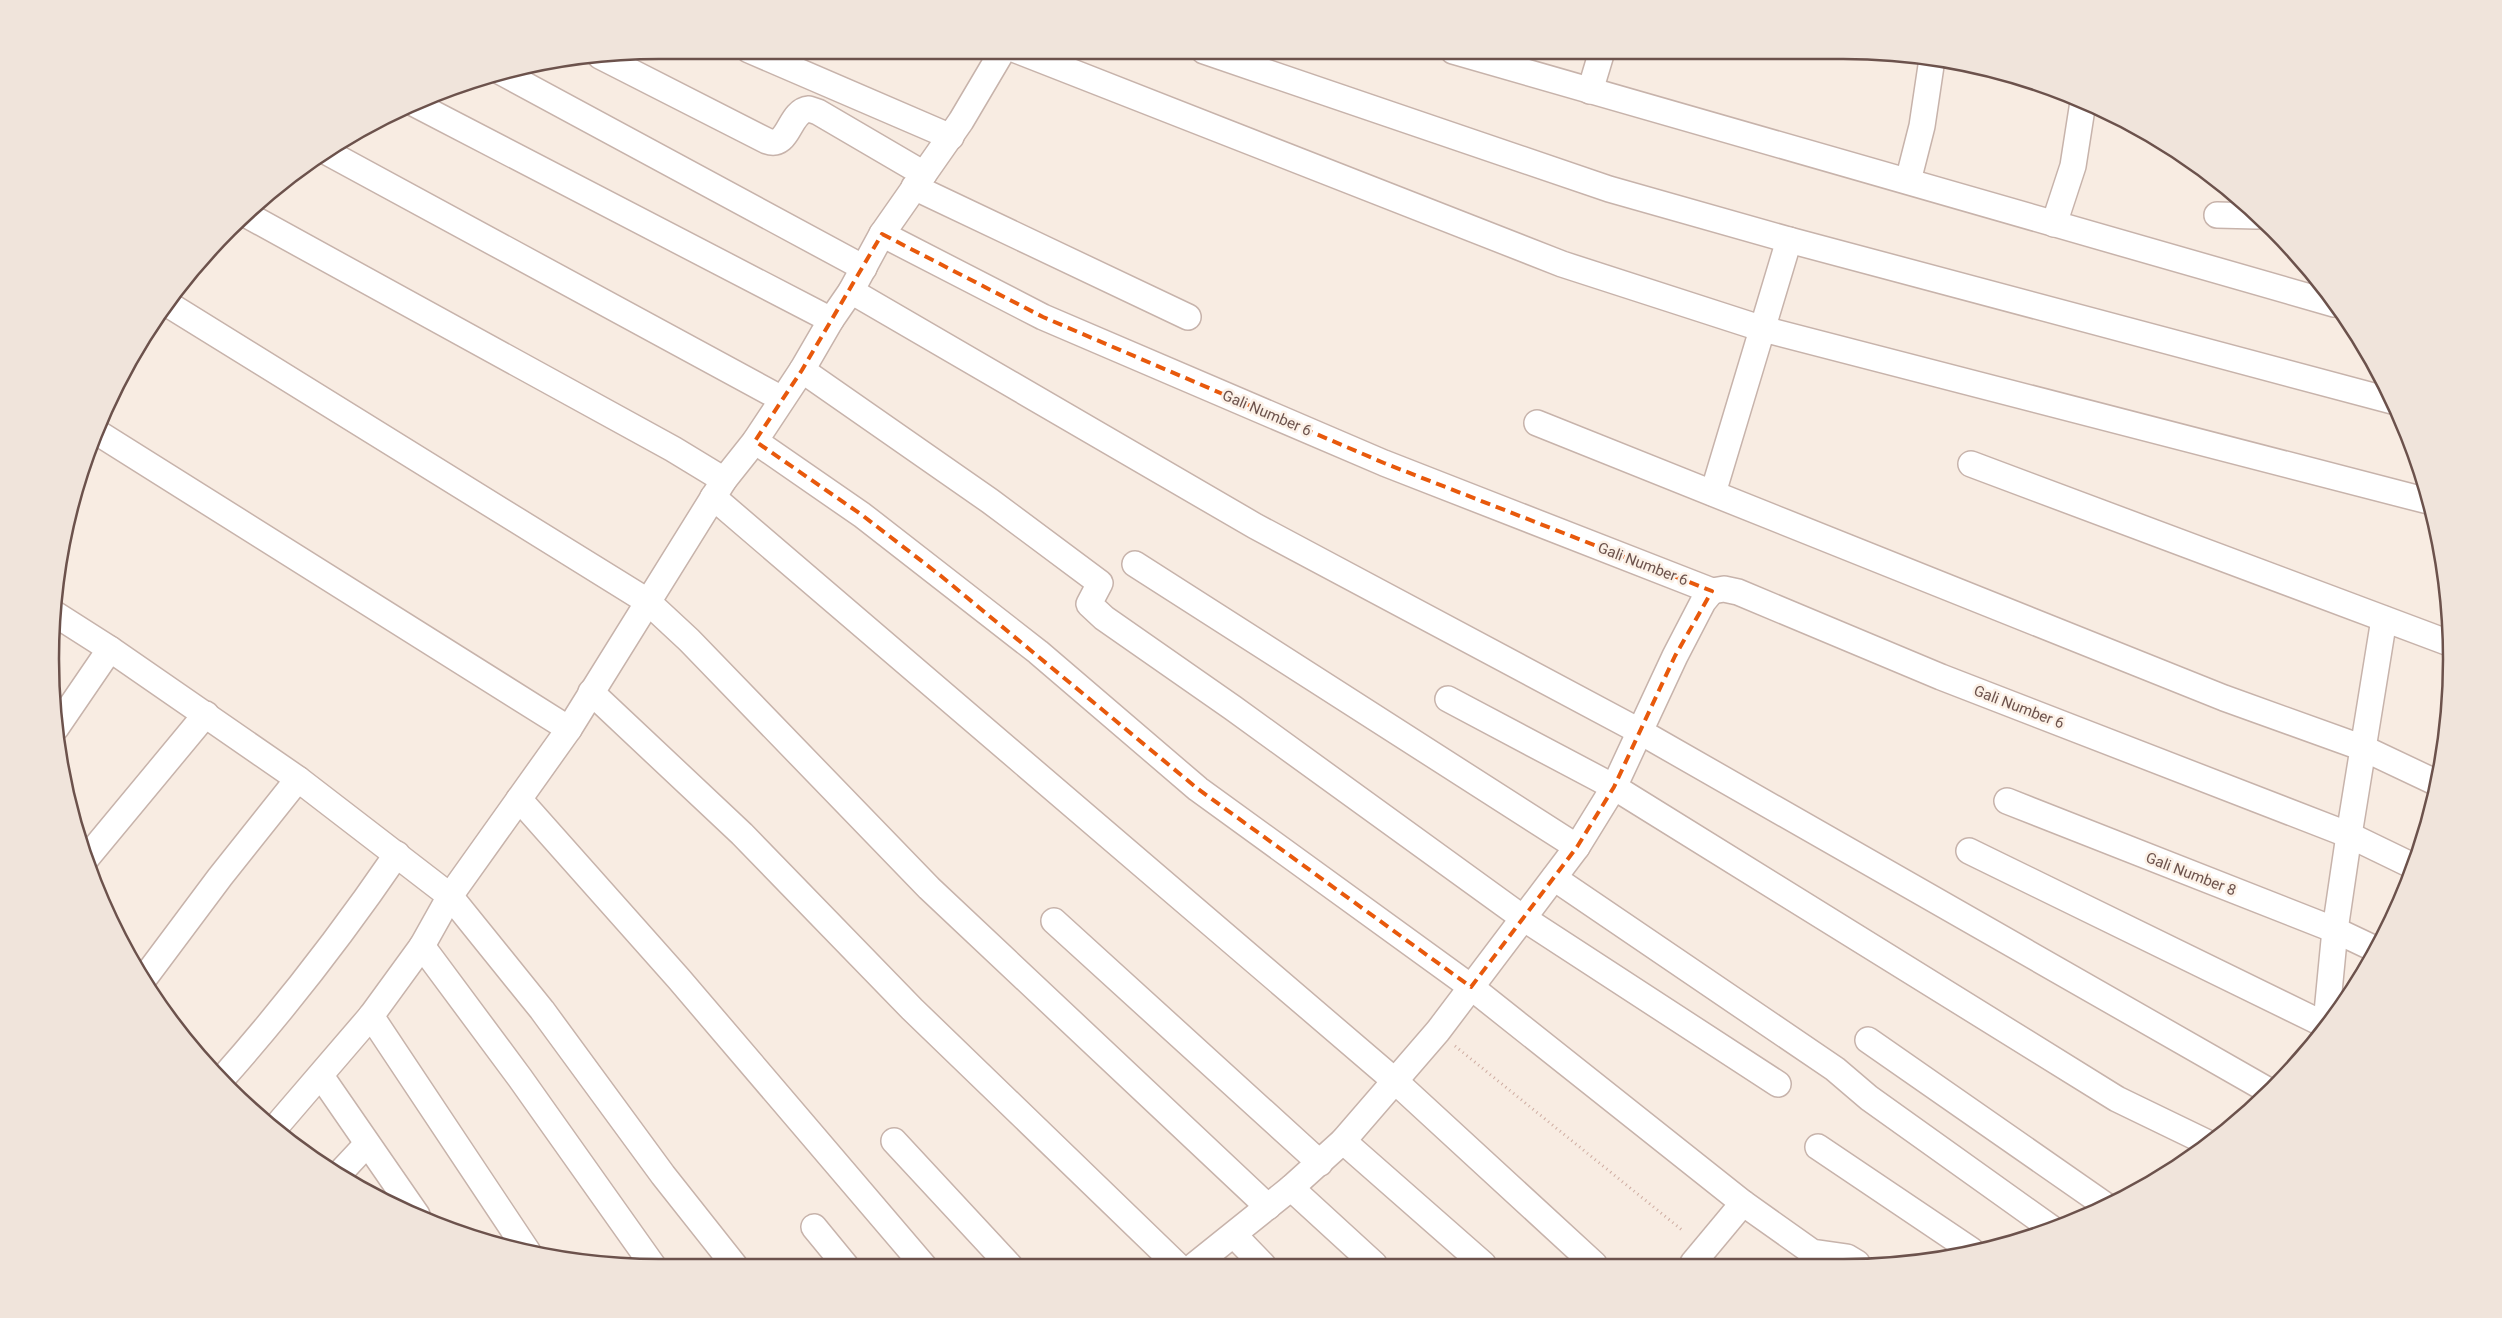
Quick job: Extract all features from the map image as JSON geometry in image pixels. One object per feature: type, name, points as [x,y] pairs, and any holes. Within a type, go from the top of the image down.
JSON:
[{"type":"street","points":[[770,59],[951,137]]},
{"type":"street","points":[[279,1123],[371,1016],[422,946],[450,896],[569,729],[719,488],[755,441],[802,370],[831,320],[851,291],[882,234],[918,180],[951,137],[998,59]]},
{"type":"street","points":[[1039,59],[1562,264],[1763,329],[2422,499]]},
{"type":"street","points":[[1227,59],[1609,190],[2383,399]]},
{"type":"street","points":[[1480,59],[2324,301]]},
{"type":"street","points":[[1590,91],[1600,59]]},
{"type":"street","points":[[610,61],[773,143],[780,141],[799,113],[809,109],[818,112],[918,180],[1188,317]]},
{"type":"street","points":[[1908,181],[1922,126],[1931,66]]},
{"type":"street","points":[[511,77],[864,268]]},
{"type":"street","points":[[422,108],[831,320]]},
{"type":"street","points":[[2054,224],[2073,166],[2082,108]]},
{"type":"street","points":[[333,155],[782,399]]},
{"type":"street","points":[[2217,215],[2247,216]]},
{"type":"street","points":[[253,218],[673,448],[1395,1081],[1589,1259]]},
{"type":"street","name":"Gali Number 6","points":[[882,234],[1061,325],[1384,463],[1712,591],[1724,589],[1738,592],[1942,677],[2349,835],[2407,863]]},
{"type":"street","points":[[1713,493],[1789,240]]},
{"type":"street","points":[[851,291],[1254,526],[1639,731],[2262,1088]]},
{"type":"street","points":[[173,308],[647,601],[689,640],[929,888],[1268,1206]]},
{"type":"street","points":[[802,370],[990,501],[1100,583],[1089,604],[1104,618],[1523,918],[1778,1084]]},
{"type":"street","points":[[1537,423],[2224,698],[2363,748],[2431,780]]},
{"type":"street","points":[[102,435],[569,729]]},
{"type":"street","points":[[755,441],[862,514],[1038,652],[1198,789],[1471,987],[1743,1203],[1812,1252],[1850,1259]]},
{"type":"street","points":[[1971,464],[2443,641]]},
{"type":"street","points":[[1135,564],[1577,847]]},
{"type":"street","points":[[1203,1259],[1291,1188],[1343,1140],[1438,1031],[1577,847],[1614,787],[1639,731],[1703,602],[1712,591]]},
{"type":"street","points":[[2327,1013],[2335,930],[2384,619]]},
{"type":"street","points":[[60,621],[110,649],[298,778],[450,896],[542,1010],[663,1175],[729,1259]]},
{"type":"street","points":[[62,719],[110,649]]},
{"type":"street","points":[[591,692],[742,834],[912,1008],[1171,1259]]},
{"type":"street","points":[[1448,699],[1614,787],[2117,1099],[2201,1140]]},
{"type":"street","points":[[91,853],[206,714]]},
{"type":"street","points":[[148,973],[220,877],[298,778]]},
{"type":"street","points":[[519,799],[679,979],[918,1259]]},
{"type":"street","name":"Gali Number 8","points":[[2006,801],[2335,930],[2369,946]]},
{"type":"street","points":[[1969,851],[2317,1021],[2321,1021]]},
{"type":"street","points":[[227,1074],[283,1008],[357,912],[397,854]]},
{"type":"street","points":[[1554,878],[1835,1069],[1869,1098],[2045,1224]]},
{"type":"street","points":[[1054,921],[1320,1162]]},
{"type":"street","points":[[422,946],[520,1078],[648,1259]]},
{"type":"street","points":[[371,1016],[522,1243]]},
{"type":"street","points":[[1868,1040],[2099,1201]]},
{"type":"street","points":[[321,1076],[409,1204]]},
{"type":"street","points":[[1343,1140],[1477,1259]]},
{"type":"street","points":[[894,1141],[1004,1259]]},
{"type":"street","points":[[344,1169],[367,1144]]},
{"type":"street","points":[[1818,1146],[1966,1247]]},
{"type":"street","points":[[1291,1188],[1369,1259]]},
{"type":"street","points":[[1697,1259],[1743,1203]]},
{"type":"street","points":[[814,1227],[840,1259]]},
{"type":"street","points":[[1234,1235],[1258,1259]]},
{"type":"path","points":[[1438,1031],[1682,1230]]},
{"type":"highlighted area","points":[[882,234],[1043,317],[1384,463],[1712,591],[1675,656],[1614,787],[1577,847],[1471,987],[1198,789],[941,576],[862,515],[755,441],[802,370]]}]
